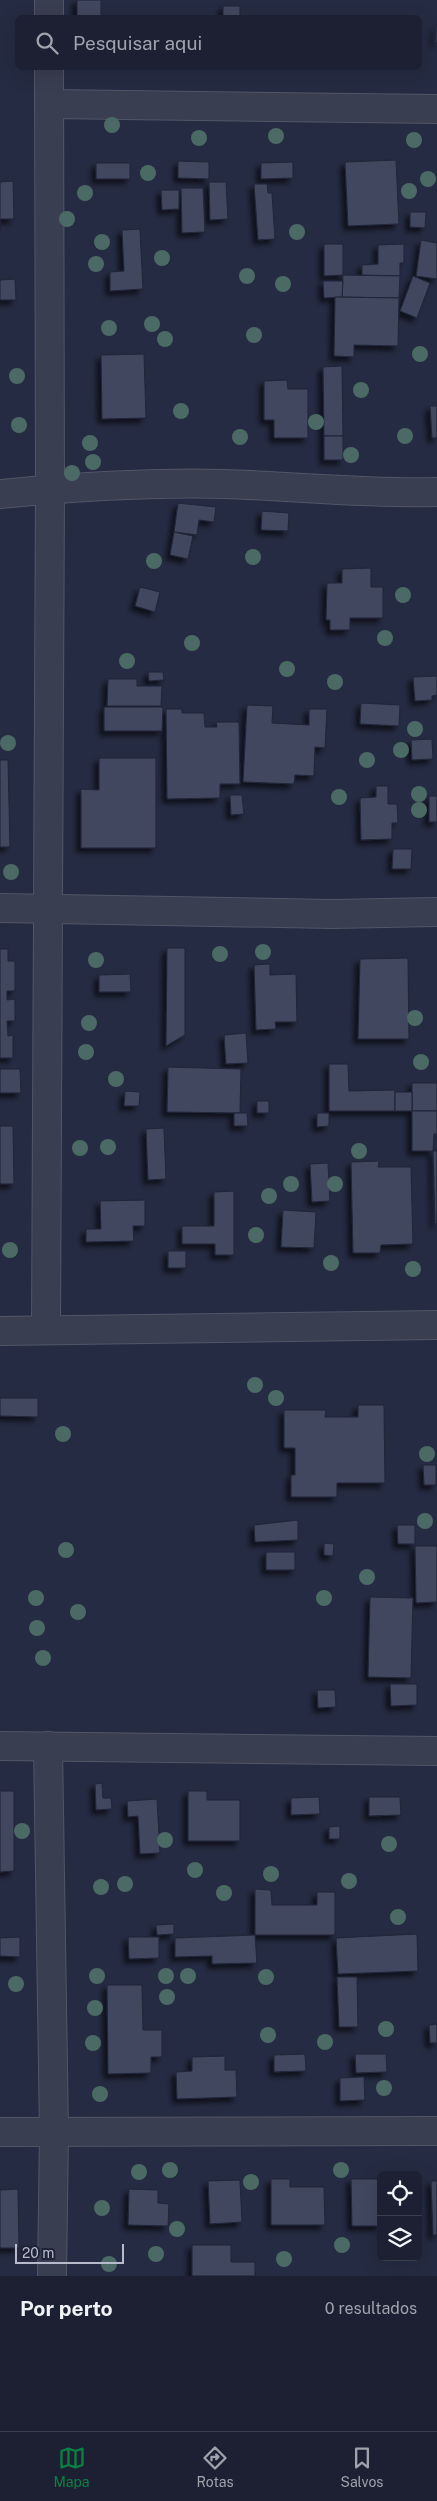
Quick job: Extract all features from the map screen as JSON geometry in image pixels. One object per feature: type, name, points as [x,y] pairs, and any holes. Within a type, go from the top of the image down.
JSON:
[{"type":"street","points":[[49,0],[49,15]]},
{"type":"street","points":[[46,1329],[50,490],[49,70]]},
{"type":"street","points":[[49,104],[437,109]]},
{"type":"street","points":[[0,494],[108,484],[224,484],[382,493],[437,492]]},
{"type":"street","points":[[0,908],[332,914],[437,912]]},
{"type":"street","points":[[0,1331],[437,1325]]},
{"type":"street","points":[[0,1746],[437,1751]]},
{"type":"street","points":[[48,1746],[54,2132],[52,2276]]},
{"type":"street","points":[[0,2132],[437,2131]]},
{"type":"building","points":[[77,0],[101,0],[101,15],[77,15]]},
{"type":"building","points":[[223,6],[240,6],[240,15],[223,15]]},
{"type":"building","points":[[436,25],[437,43],[435,43]]},
{"type":"building","points":[[396,160],[399,224],[348,226],[345,162]]},
{"type":"building","points":[[178,161],[209,162],[209,179],[178,178]]},
{"type":"building","points":[[293,162],[293,178],[261,179],[261,163]]},
{"type":"building","points":[[96,163],[130,163],[130,179],[96,179]]},
{"type":"building","points":[[13,181],[14,219],[0,219],[0,182]]},
{"type":"building","points":[[209,182],[226,182],[228,219],[210,220]]},
{"type":"building","points":[[254,184],[267,184],[268,193],[272,193],[275,239],[258,240]]},
{"type":"building","points":[[181,188],[203,188],[205,232],[182,233]]},
{"type":"building","points":[[161,190],[179,190],[179,209],[162,210]]},
{"type":"building","points":[[410,212],[426,212],[425,228],[410,227]]},
{"type":"building","points":[[140,229],[143,289],[110,291],[110,272],[124,271],[122,230]]},
{"type":"building","points":[[421,240],[437,243],[437,279],[416,276]]},
{"type":"building","points":[[324,244],[343,244],[343,275],[324,276]]},
{"type":"building","points":[[404,244],[404,263],[400,263],[400,276],[362,275],[362,265],[378,264],[378,245]]},
{"type":"building","points":[[343,275],[400,276],[399,298],[342,297]]},
{"type":"building","points":[[413,276],[430,283],[417,318],[400,311]]},
{"type":"building","points":[[15,279],[16,300],[0,300],[0,280]]},
{"type":"building","points":[[323,281],[343,281],[342,297],[324,298]]},
{"type":"building","points":[[335,297],[399,298],[398,346],[354,345],[354,357],[334,356]]},
{"type":"building","points":[[144,354],[146,418],[102,419],[101,355]]},
{"type":"building","points":[[342,366],[343,436],[324,436],[323,367]]},
{"type":"building","points":[[287,380],[288,389],[308,389],[308,438],[274,438],[274,420],[264,420],[264,381]]},
{"type":"building","points":[[430,406],[437,406],[437,438],[432,438]]},
{"type":"building","points":[[324,436],[343,436],[343,460],[324,460]]},
{"type":"building","points":[[178,503],[216,507],[214,522],[199,520],[197,535],[174,532]]},
{"type":"building","points":[[262,511],[289,513],[288,531],[261,530]]},
{"type":"building","points":[[174,532],[193,536],[188,559],[170,555]]},
{"type":"building","points":[[371,568],[371,587],[383,587],[383,618],[350,618],[350,630],[330,630],[330,620],[326,620],[327,583],[342,583],[342,569]]},
{"type":"building","points":[[140,587],[160,592],[155,612],[135,606]]},
{"type":"building","points":[[148,672],[163,672],[164,680],[149,681]]},
{"type":"building","points":[[437,676],[437,695],[432,696],[432,700],[415,701],[413,677]]},
{"type":"building","points":[[108,679],[137,679],[137,686],[162,686],[161,706],[107,706]]},
{"type":"building","points":[[361,703],[400,705],[399,726],[360,724]]},
{"type":"building","points":[[247,705],[273,706],[272,723],[309,725],[309,709],[327,709],[325,748],[315,747],[314,776],[295,775],[294,784],[243,782]]},
{"type":"building","points":[[104,707],[163,707],[162,731],[104,731]]},
{"type":"building","points":[[166,709],[182,709],[182,713],[204,713],[205,727],[217,727],[216,722],[239,722],[240,784],[220,784],[220,798],[167,799]]},
{"type":"building","points":[[432,739],[433,759],[412,760],[411,740]]},
{"type":"building","points":[[99,758],[156,758],[156,848],[81,848],[81,789],[99,790]]},
{"type":"building","points":[[0,760],[8,760],[10,847],[0,847]]},
{"type":"building","points":[[376,786],[388,786],[388,804],[397,804],[398,823],[392,823],[392,839],[361,840],[360,798],[376,797]]},
{"type":"building","points":[[230,795],[242,795],[244,814],[231,815]]},
{"type":"building","points":[[429,796],[437,796],[437,822],[429,822]]},
{"type":"building","points":[[393,849],[412,849],[411,869],[392,869]]},
{"type":"building","points":[[167,948],[185,948],[185,1035],[166,1046]]},
{"type":"building","points":[[0,949],[8,949],[8,961],[15,961],[15,991],[7,991],[7,1000],[15,999],[15,1021],[7,1021],[8,1036],[13,1035],[13,1058],[0,1058]]},
{"type":"building","points":[[408,958],[409,1039],[358,1039],[360,959]]},
{"type":"building","points":[[270,964],[270,975],[296,974],[297,1022],[275,1022],[276,1029],[256,1030],[254,965]]},
{"type":"building","points":[[130,974],[131,992],[99,992],[99,975]]},
{"type":"building","points":[[246,1033],[248,1063],[226,1064],[224,1035]]},
{"type":"building","points":[[329,1064],[348,1064],[349,1091],[395,1090],[395,1111],[329,1111]]},
{"type":"building","points":[[168,1067],[241,1069],[240,1113],[167,1112]]},
{"type":"building","points":[[0,1069],[20,1069],[21,1093],[0,1093]]},
{"type":"building","points":[[412,1083],[437,1083],[437,1111],[412,1111]]},
{"type":"building","points":[[125,1091],[140,1092],[139,1106],[124,1106]]},
{"type":"building","points":[[395,1092],[412,1092],[412,1111],[395,1111]]},
{"type":"building","points":[[257,1101],[269,1101],[269,1113],[257,1113]]},
{"type":"building","points":[[412,1111],[437,1111],[437,1134],[434,1134],[433,1151],[412,1151]]},
{"type":"building","points":[[234,1113],[247,1113],[248,1126],[234,1126]]},
{"type":"building","points":[[317,1113],[329,1113],[329,1126],[317,1127]]},
{"type":"building","points":[[0,1126],[13,1126],[14,1184],[0,1184]]},
{"type":"building","points":[[164,1128],[166,1179],[148,1180],[146,1129]]},
{"type":"building","points":[[433,1151],[437,1151],[437,1224],[435,1224]]},
{"type":"building","points":[[379,1161],[378,1167],[411,1167],[413,1244],[381,1245],[380,1253],[353,1253],[351,1162]]},
{"type":"building","points":[[328,1163],[330,1201],[312,1202],[310,1164]]},
{"type":"building","points":[[234,1191],[234,1255],[215,1255],[215,1244],[182,1244],[182,1226],[214,1226],[214,1192]]},
{"type":"building","points":[[145,1200],[145,1226],[133,1226],[134,1241],[86,1242],[86,1229],[101,1229],[100,1201]]},
{"type":"building","points":[[283,1210],[316,1212],[314,1248],[281,1247]]},
{"type":"building","points":[[168,1251],[186,1251],[186,1268],[168,1268]]},
{"type":"building","points":[[0,1398],[38,1398],[38,1417],[0,1416]]},
{"type":"building","points":[[358,1405],[384,1405],[385,1483],[337,1483],[337,1497],[291,1497],[291,1475],[295,1475],[295,1448],[284,1448],[284,1410],[326,1410],[325,1417],[358,1417]]},
{"type":"building","points":[[423,1465],[436,1465],[436,1485],[424,1485]]},
{"type":"building","points":[[298,1520],[298,1540],[255,1542],[254,1525]]},
{"type":"building","points":[[397,1525],[415,1525],[415,1544],[398,1544]]},
{"type":"building","points":[[324,1543],[334,1544],[333,1556],[324,1555]]},
{"type":"building","points":[[415,1546],[437,1546],[437,1602],[416,1603]]},
{"type":"building","points":[[266,1552],[295,1552],[295,1570],[266,1570]]},
{"type":"building","points":[[370,1597],[413,1598],[411,1678],[368,1677]]},
{"type":"building","points":[[390,1684],[417,1684],[417,1705],[391,1706]]},
{"type":"building","points":[[317,1690],[335,1690],[336,1707],[318,1708]]},
{"type":"building","points":[[102,1783],[103,1798],[111,1798],[112,1809],[96,1810],[95,1784]]},
{"type":"building","points":[[0,1791],[14,1791],[14,1871],[0,1872]]},
{"type":"building","points":[[188,1791],[207,1791],[207,1800],[240,1800],[240,1841],[188,1841]]},
{"type":"building","points":[[319,1797],[320,1814],[291,1815],[291,1798]]},
{"type":"building","points":[[369,1797],[400,1797],[401,1815],[369,1816]]},
{"type":"building","points":[[157,1799],[160,1853],[140,1854],[138,1816],[128,1817],[127,1801]]},
{"type":"building","points":[[340,1826],[340,1839],[329,1839],[329,1827]]},
{"type":"building","points":[[255,1889],[271,1890],[272,1905],[317,1905],[317,1892],[335,1892],[335,1935],[255,1935]]},
{"type":"building","points":[[174,1924],[174,1934],[157,1935],[156,1925]]},
{"type":"building","points":[[417,1934],[418,1971],[338,1974],[336,1938]]},
{"type":"building","points":[[255,1935],[257,1963],[212,1964],[212,1956],[175,1957],[175,1938]]},
{"type":"building","points":[[20,1937],[20,1957],[0,1956],[0,1938]]},
{"type":"building","points":[[128,1937],[159,1937],[159,1958],[129,1959]]},
{"type":"building","points":[[337,1977],[357,1977],[358,2027],[339,2027]]},
{"type":"building","points":[[107,1985],[142,1985],[143,2030],[162,2030],[162,2057],[151,2057],[151,2073],[108,2074]]},
{"type":"building","points":[[437,2024],[437,2043],[430,2043],[429,2025]]},
{"type":"building","points":[[305,2054],[306,2071],[274,2072],[274,2055]]},
{"type":"building","points":[[355,2054],[386,2054],[387,2072],[356,2073]]},
{"type":"building","points":[[225,2056],[225,2070],[236,2070],[237,2097],[177,2099],[176,2072],[192,2071],[192,2057]]},
{"type":"building","points":[[364,2077],[365,2100],[340,2101],[340,2078]]},
{"type":"building","points":[[271,2179],[290,2179],[290,2187],[324,2187],[325,2225],[271,2225]]},
{"type":"building","points":[[351,2179],[377,2179],[377,2226],[352,2226]]},
{"type":"building","points":[[240,2180],[242,2222],[210,2224],[208,2181]]},
{"type":"building","points":[[431,2181],[437,2181],[437,2235],[433,2235]]},
{"type":"building","points":[[18,2189],[19,2248],[0,2248],[0,2190]]},
{"type":"building","points":[[129,2189],[158,2190],[158,2203],[169,2204],[168,2226],[128,2225]]},
{"type":"building","points":[[192,2245],[231,2245],[231,2262],[255,2262],[255,2276],[192,2276]]}]
